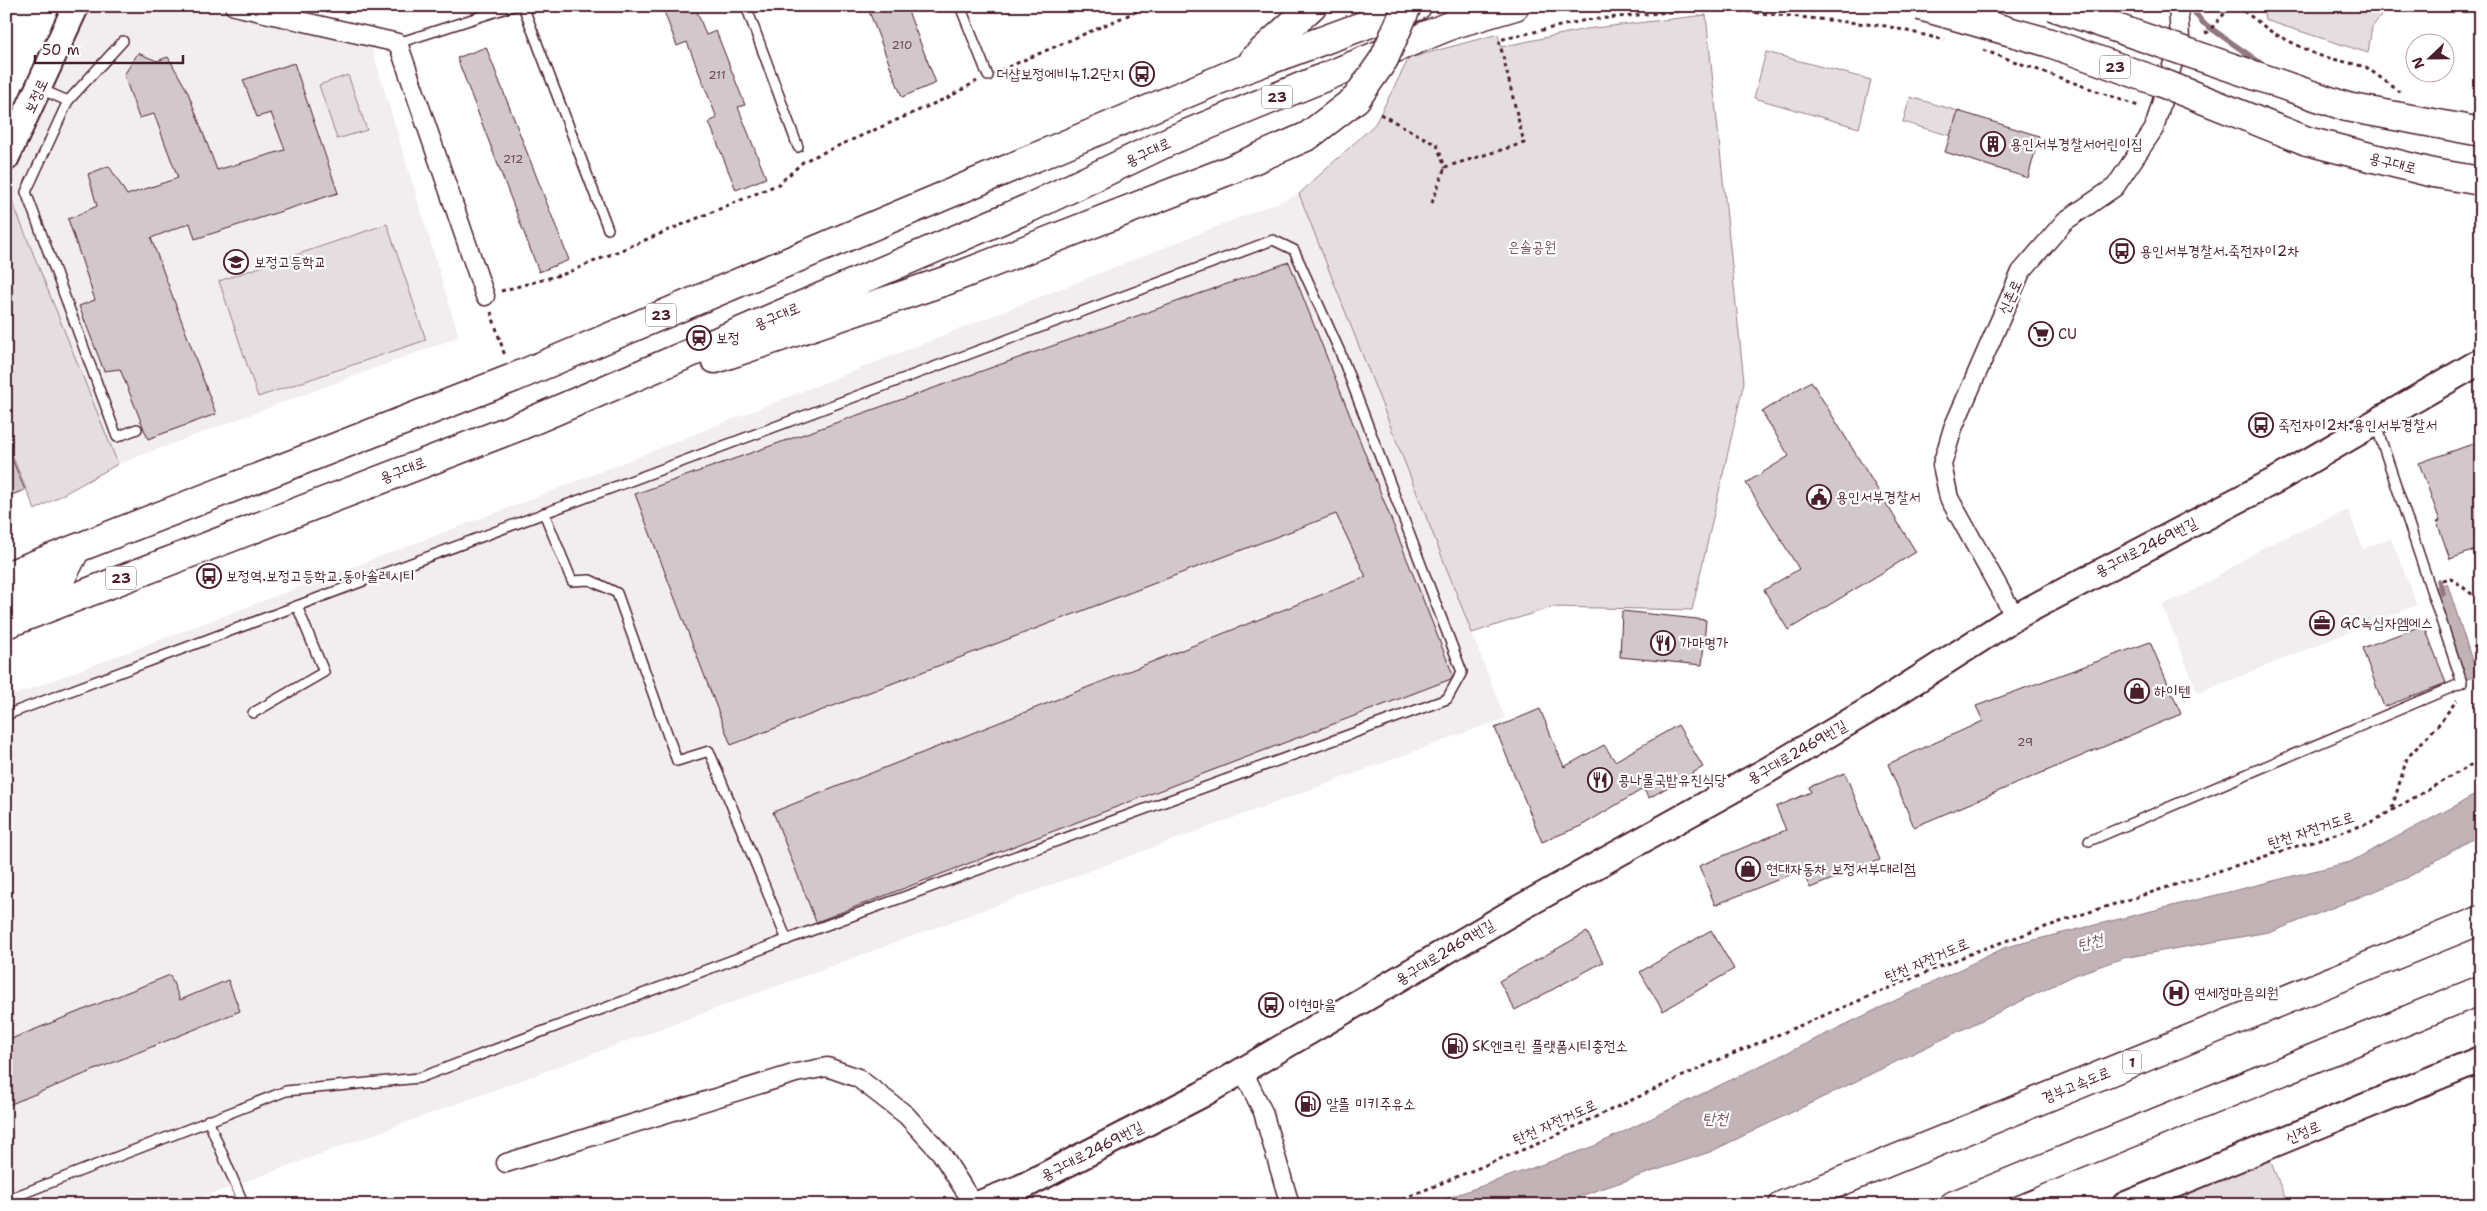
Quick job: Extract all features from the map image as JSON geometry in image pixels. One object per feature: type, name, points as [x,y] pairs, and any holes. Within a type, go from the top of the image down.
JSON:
[{"type":"main road","points":[[1242,70],[1312,6]]},
{"type":"main road","points":[[570,405],[769,342],[948,280],[1230,170],[1308,136],[1356,99],[1384,59],[1406,6]]},
{"type":"main road","name":"23","points":[[10,573],[513,378],[1242,70],[1293,51],[1381,13],[1417,6]]},
{"type":"main road","name":"용구대로","points":[[1920,6],[2047,42],[2162,83],[2307,140],[2433,174],[2481,181]]},
{"type":"main road","name":"23","points":[[2052,6],[2347,106],[2481,132]]},
{"type":"main road","name":"용구대로","points":[[6,624],[570,405],[1029,208],[1174,140],[1454,24],[1499,8]]},
{"type":"main road","points":[[1174,140],[1201,105],[1299,62],[1300,55],[1293,51]]},
{"type":"main road","points":[[2433,174],[2481,191]]},
{"type":"main road","points":[[6,601],[61,578],[76,549]]},
{"type":"main road","name":"경부고속도로","points":[[1783,1205],[2481,920]]},
{"type":"main road","points":[[1954,1205],[2481,990]]},
{"type":"street","name":"보정로","points":[[6,158],[40,88],[76,6]]},
{"type":"street","points":[[234,6],[398,43],[485,296]]},
{"type":"street","name":"신촌로","points":[[2015,617],[1950,498],[1942,466],[1953,428],[2021,272],[2065,221],[2115,187],[2154,129],[2180,38],[2178,6]]},
{"type":"street","points":[[1380,56],[1381,13]]},
{"type":"street","name":"용구대로2469번길","points":[[975,1205],[1020,1188],[1243,1071],[1511,913],[1768,770],[1876,706],[2015,617],[2278,479],[2481,361]]},
{"type":"street","name":"신정로","points":[[2125,1205],[2481,1059]]},
{"type":"street","points":[[506,1164],[796,1073],[827,1067],[858,1078],[906,1115],[941,1153],[975,1205]]},
{"type":"street","points":[[1243,1071],[1263,1112],[1290,1205]]},
{"type":"lane","points":[[398,43],[513,6]]},
{"type":"lane","points":[[523,6],[608,230]]},
{"type":"lane","points":[[746,6],[798,147]]},
{"type":"lane","points":[[960,6],[988,76]]},
{"type":"lane","points":[[123,41],[68,101],[26,192],[116,437],[137,429]]},
{"type":"lane","points":[[40,88],[68,101]]},
{"type":"lane","points":[[6,716],[1273,240],[1294,250],[1340,352],[1462,672],[1447,699],[787,940],[419,1078],[286,1091],[6,1200]]},
{"type":"lane","points":[[2090,841],[2462,683],[2375,423]]},
{"type":"lane","points":[[544,513],[572,581],[590,580],[617,593],[677,761],[709,751],[787,940]]},
{"type":"lane","points":[[253,712],[324,672],[297,606]]},
{"type":"lane","points":[[208,1120],[244,1205]]},
{"type":"path","points":[[513,378],[485,296],[564,274],[778,184],[804,161],[950,97],[988,76],[1149,6]]},
{"type":"path","points":[[2180,38],[2208,32],[2231,6]]},
{"type":"path","points":[[2237,6],[2273,33],[2317,55],[2366,68],[2406,96]]},
{"type":"path","points":[[1445,166],[1524,143],[1499,40],[1586,20],[1711,8],[1886,26],[1949,40]]},
{"type":"path","points":[[1976,48],[2158,113]]},
{"type":"path","points":[[1380,114],[1438,145],[1445,166],[1432,203]]},
{"type":"path","points":[[2451,578],[2473,595],[2481,594]]},
{"type":"path","points":[[2392,808],[2407,758],[2456,703],[2462,683]]},
{"type":"path","name":"탄천 자전거도로","points":[[1388,1205],[1544,1141],[1711,1063],[1977,951],[2080,915],[2370,823],[2392,808],[2481,759]]},
{"type":"shaded area","name":"보정고등학교","points":[[75,6],[234,6],[368,36],[459,337],[118,464],[6,186],[6,157]]},
{"type":"shaded area","points":[[1299,194],[1505,718],[182,1205],[6,1205],[6,698],[524,502]]},
{"type":"shaded area","points":[[2348,510],[2363,549],[2391,538],[2417,605],[2198,693],[2162,605],[2192,592],[2264,547]]},
{"type":"green space","points":[[2263,6],[2389,6],[2372,27],[2368,53],[2265,20]]},
{"type":"green space","points":[[2431,6],[2481,6],[2481,13]]},
{"type":"green space","name":"은솔공원","points":[[1706,15],[1744,382],[1692,610],[1552,607],[1472,633],[1299,194],[1375,124],[1409,58],[1498,34],[1501,47],[1586,29]]},
{"type":"green space","points":[[1766,52],[1871,80],[1859,128],[1754,98]]},
{"type":"green space","points":[[348,75],[367,130],[337,139],[319,85]]},
{"type":"green space","points":[[1910,97],[1958,111],[1951,136],[1903,122]]},
{"type":"green space","points":[[6,186],[118,464],[35,510],[6,441]]},
{"type":"green space","points":[[387,224],[426,340],[258,397],[219,281]]},
{"type":"green space","points":[[2268,1155],[2288,1205],[2147,1205]]},
{"type":"water","points":[[2447,583],[2477,676],[2464,680],[2434,588]]},
{"type":"water","name":"탄천","points":[[2481,792],[2481,834],[2405,879],[2274,931],[2123,958],[2075,975],[1710,1152],[1554,1205],[1428,1205],[1594,1146],[2006,947],[2350,862]]},
{"type":"building","points":[[662,6],[695,6],[706,35],[716,31],[745,105],[738,107],[766,178],[736,190],[709,122],[717,118],[687,42],[677,46]]},
{"type":"building","points":[[867,6],[906,6],[936,83],[902,97]]},
{"type":"building","points":[[486,47],[569,260],[539,272],[457,58]]},
{"type":"building","points":[[138,53],[157,61],[168,57],[187,90],[217,170],[285,150],[271,113],[257,117],[243,80],[294,63],[338,193],[195,239],[190,223],[151,238],[216,414],[148,439],[120,369],[104,371],[79,306],[95,300],[68,219],[97,206],[88,174],[109,166],[127,195],[178,178],[154,114],[139,118],[124,75]]},
{"type":"building","name":"용인서부경찰서어린이집","points":[[1958,111],[2039,136],[2028,178],[1945,152]]},
{"type":"building","points":[[1289,262],[1453,675],[1451,679],[816,922],[773,812],[1366,577],[1336,514],[731,745],[635,494]]},
{"type":"building","name":"용인서부경찰서","points":[[1811,381],[1916,552],[1788,630],[1764,590],[1799,569],[1746,483],[1789,456],[1762,412]]},
{"type":"building","points":[[2481,441],[2481,548],[2450,559],[2437,522],[2440,521],[2419,463]]},
{"type":"building","points":[[6,444],[25,490],[6,497]]},
{"type":"building","name":"가마명가","points":[[1622,611],[1706,620],[1702,665],[1620,657]]},
{"type":"building","points":[[2424,625],[2446,683],[2384,707],[2362,648]]},
{"type":"building","points":[[2150,642],[2181,714],[1914,827],[1888,764],[1983,721],[1976,706]]},
{"type":"building","points":[[1540,709],[1564,767],[1604,745],[1615,761],[1678,725],[1703,767],[1649,798],[1643,789],[1581,826],[1542,842],[1495,728]]},
{"type":"building","points":[[1845,773],[1880,860],[1810,888],[1802,870],[1715,905],[1699,866],[1786,830],[1776,807],[1811,792],[1809,787]]},
{"type":"building","points":[[1711,930],[1734,969],[1663,1011],[1640,972]]},
{"type":"building","points":[[1587,932],[1603,962],[1515,1010],[1499,981]]},
{"type":"building","points":[[170,975],[180,1000],[228,980],[240,1011],[6,1106],[6,1041]]},
{"type":"waterway","points":[[2190,6],[2202,22],[2259,62]]},
{"type":"waterway","points":[[2439,581],[2442,593]]},
{"type":"waterway","points":[[2477,704],[2481,715]]},
{"type":"place","name":"더샵보정에비뉴1.2단지","points":[[1142,74]]},
{"type":"place","name":"용인서부경찰서어린이집","points":[[1993,144]]},
{"type":"place","name":"용인서부경찰서.죽전자이2차","points":[[2122,251]]},
{"type":"place","name":"보정고등학교","points":[[236,262]]},
{"type":"place","name":"CU","points":[[2041,334]]},
{"type":"place","name":"보정","points":[[699,338]]},
{"type":"place","name":"죽전자이2차.용인서부경찰서","points":[[2261,425]]},
{"type":"place","name":"용인서부경찰서","points":[[1819,497]]},
{"type":"place","name":"보정역.보정고등학교.동아솔레시티","points":[[209,576]]},
{"type":"place","name":"GC녹십자엠에스","points":[[2322,623]]},
{"type":"place","name":"가마명가","points":[[1663,643]]},
{"type":"place","name":"하이텐","points":[[2137,691]]},
{"type":"place","name":"콩나물국밥유진식당","points":[[1600,780]]},
{"type":"place","name":"현대자동차 보정서부대리점","points":[[1748,869]]},
{"type":"place","name":"연세정마음의원","points":[[2176,993]]},
{"type":"place","name":"이현마을","points":[[1271,1005]]},
{"type":"place","name":"SK엔크린 플랫폼시티충전소","points":[[1455,1046]]},
{"type":"place","name":"알뜰 미키주유소","points":[[1308,1104]]}]
